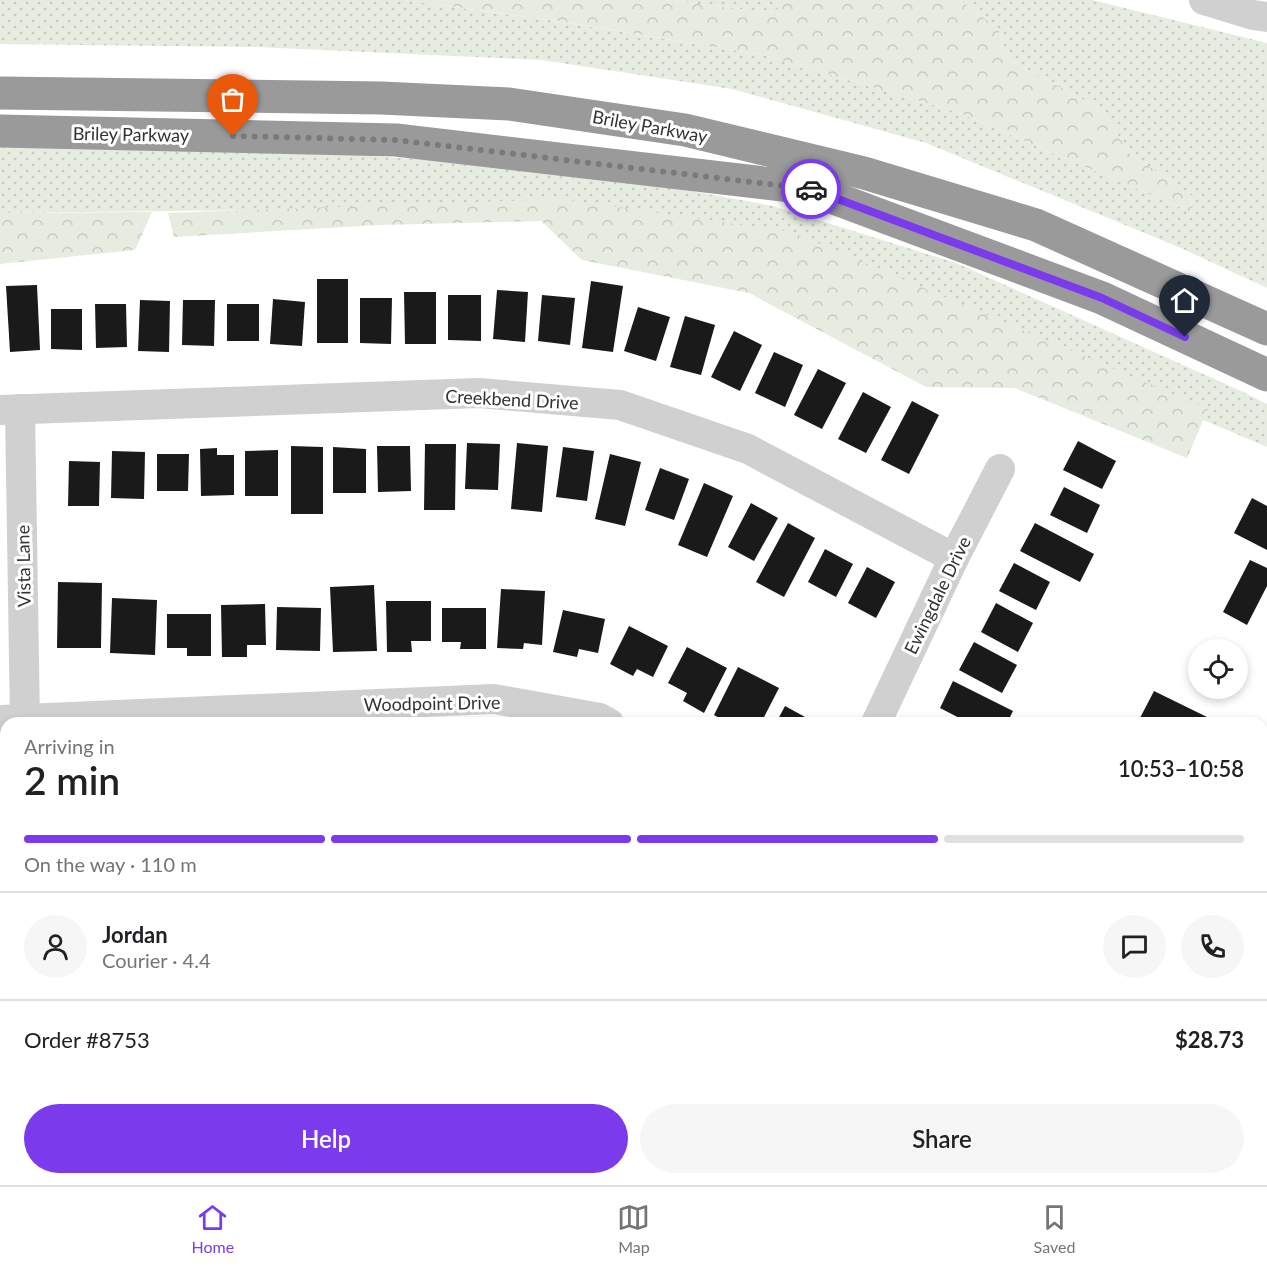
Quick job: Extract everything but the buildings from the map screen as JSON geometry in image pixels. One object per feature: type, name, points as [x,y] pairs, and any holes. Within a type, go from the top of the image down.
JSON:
[{"type":"highway","name":"Briley Parkway","points":[[0,93],[381,98],[509,104],[685,130],[864,173],[1036,225],[1267,328]]},
{"type":"highway","name":"Briley Parkway","points":[[0,131],[396,140],[807,188],[1102,298],[1267,375]]},
{"type":"street","points":[[1204,0],[1267,17]]},
{"type":"street","name":"Creekbend Drive","points":[[10,410],[479,393],[620,405],[748,449],[954,558]]},
{"type":"street","name":"Vista Lane","points":[[10,410],[17,717]]},
{"type":"street","name":"Ewingdale Drive","points":[[879,717],[954,558],[1000,469]]},
{"type":"street","name":"Woodpoint Drive","points":[[104,717],[494,699],[594,717]]},
{"type":"green space","points":[[0,0],[404,0],[556,21],[763,55],[957,112],[1191,212],[1192,196],[1128,152],[1103,110],[1009,60],[998,29],[960,0],[1092,0],[1267,43],[1267,288],[1181,248],[926,143],[732,89],[542,60],[257,47],[0,44]]},
{"type":"green space","points":[[404,0],[664,0],[774,13],[784,0],[960,0],[998,29],[1009,60],[1103,110],[1128,152],[1192,196],[1191,212],[957,112],[763,55],[557,21]]},
{"type":"green space","points":[[664,0],[784,0],[775,13]]},
{"type":"green space","points":[[0,147],[314,152],[576,170],[773,206],[956,263],[1241,391],[1267,404],[1267,447],[1102,377],[524,207],[0,213]]},
{"type":"green space","points":[[562,199],[792,232],[1208,409],[1187,458],[1015,388],[926,387],[749,293],[582,260],[541,221],[380,225],[174,237],[168,213]]},
{"type":"green space","points":[[152,212],[135,250],[0,264],[0,213]]},
{"type":"way so far","points":[[233,136],[396,140],[811,189]]},
{"type":"route","points":[[811,189],[1102,298],[1185,337]]}]
